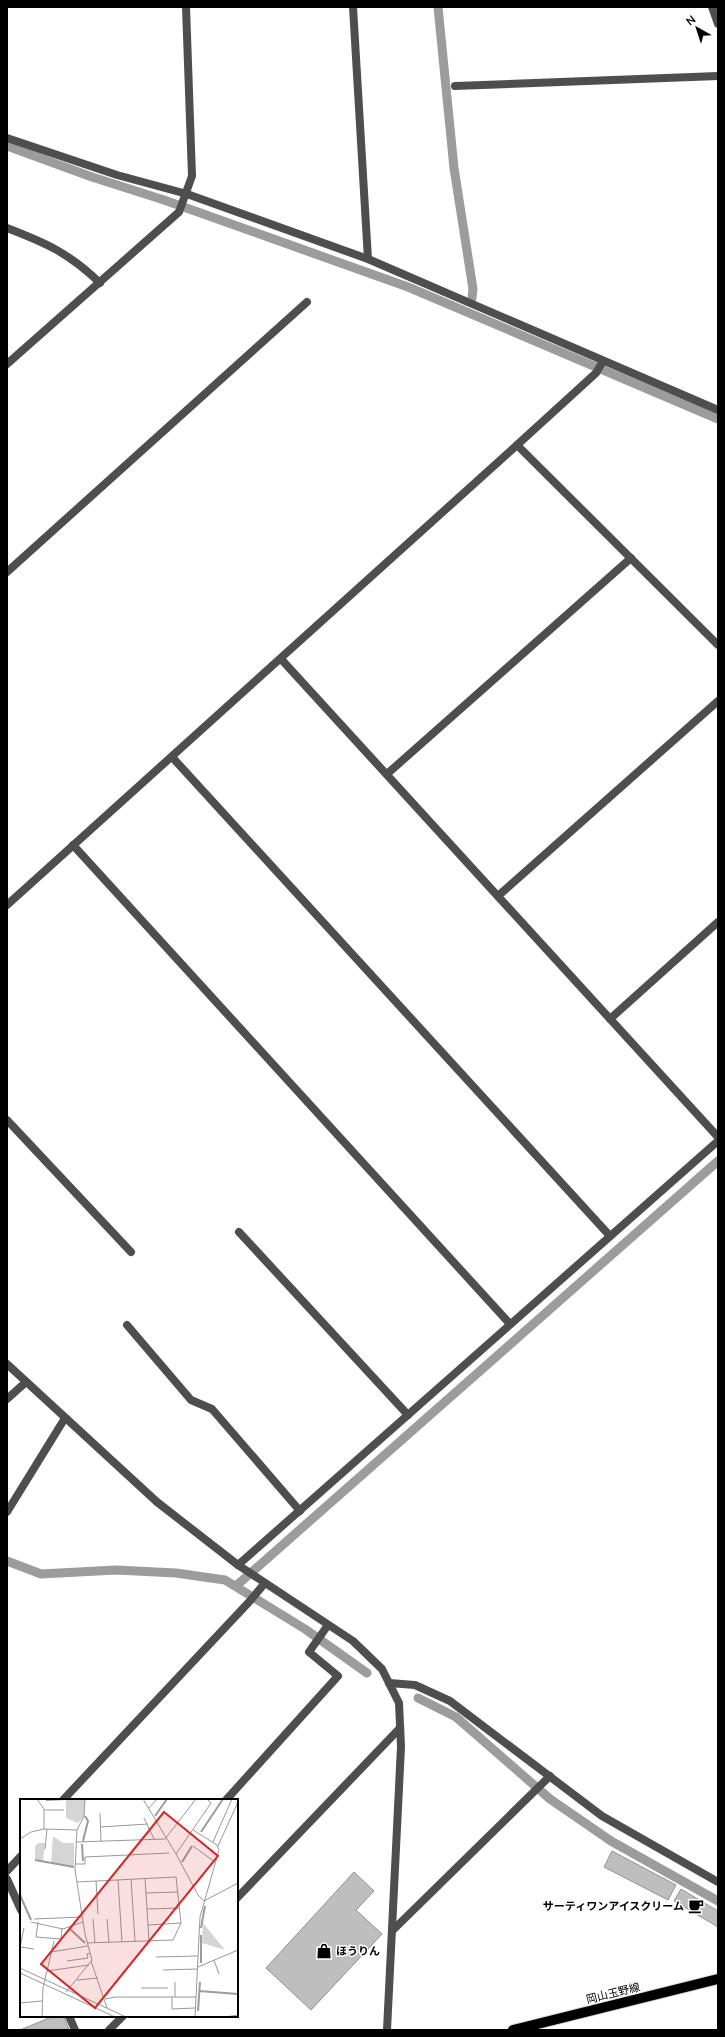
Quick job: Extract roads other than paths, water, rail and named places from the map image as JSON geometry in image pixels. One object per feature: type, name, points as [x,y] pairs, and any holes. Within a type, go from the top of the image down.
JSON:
[{"type":"main road","name":"岡山玉野線","points":[[513,2030],[718,1979]]},
{"type":"street","points":[[7,364],[179,212],[186,198],[192,176],[186,7]]},
{"type":"street","points":[[353,7],[368,259]]},
{"type":"street","points":[[712,7],[718,24]]},
{"type":"street","points":[[455,86],[718,76]]},
{"type":"street","points":[[7,138],[368,259],[602,362],[718,410]]},
{"type":"street","points":[[7,228],[47,243],[81,265],[100,283]]},
{"type":"street","points":[[7,572],[307,302]]},
{"type":"street","points":[[7,905],[596,373],[602,362]]},
{"type":"street","points":[[517,445],[718,645]]},
{"type":"street","points":[[387,774],[631,558]]},
{"type":"street","points":[[281,659],[718,1137]]},
{"type":"street","points":[[498,896],[718,700]]},
{"type":"street","points":[[172,757],[610,1236]]},
{"type":"street","points":[[74,845],[510,1324]]},
{"type":"street","points":[[610,1019],[718,922]]},
{"type":"street","points":[[7,1120],[131,1252]]},
{"type":"street","points":[[238,1565],[718,1140]]},
{"type":"street","points":[[239,1232],[408,1415]]},
{"type":"street","points":[[127,1325],[191,1400],[212,1409],[300,1511]]},
{"type":"street","points":[[7,1364],[157,1502],[238,1565],[353,1641],[382,1669],[399,1703],[401,1747],[388,2030]]},
{"type":"street","points":[[7,1399],[26,1382]]},
{"type":"street","points":[[7,1512],[65,1418]]},
{"type":"street","points":[[64,1799],[249,1602],[265,1583]]},
{"type":"street","points":[[227,1799],[338,1676],[309,1652],[328,1625]]},
{"type":"street","points":[[389,1683],[415,1685],[450,1701],[602,1816],[718,1882]]},
{"type":"street","points":[[238,1897],[400,1728]]},
{"type":"street","points":[[393,1930],[550,1776]]},
{"type":"street","points":[[7,1871],[20,1857]]},
{"type":"street","points":[[7,1879],[20,1908]]},
{"type":"street","points":[[69,2017],[75,2030]]},
{"type":"street","points":[[109,2030],[122,2017]]},
{"type":"waterway","points":[[438,7],[454,168],[473,289],[472,298]]},
{"type":"waterway","points":[[7,146],[408,287],[718,419]]},
{"type":"waterway","points":[[236,1586],[718,1161]]},
{"type":"waterway","points":[[7,1561],[41,1574],[116,1570],[176,1573],[225,1580],[305,1629],[367,1673]]},
{"type":"waterway","points":[[418,1698],[456,1717],[550,1799],[611,1841],[718,1901]]},
{"type":"place","name":"サーティワンアイスクリーム","points":[[696,1906]]},
{"type":"place","name":"ほうりん","points":[[324,1951]]}]
